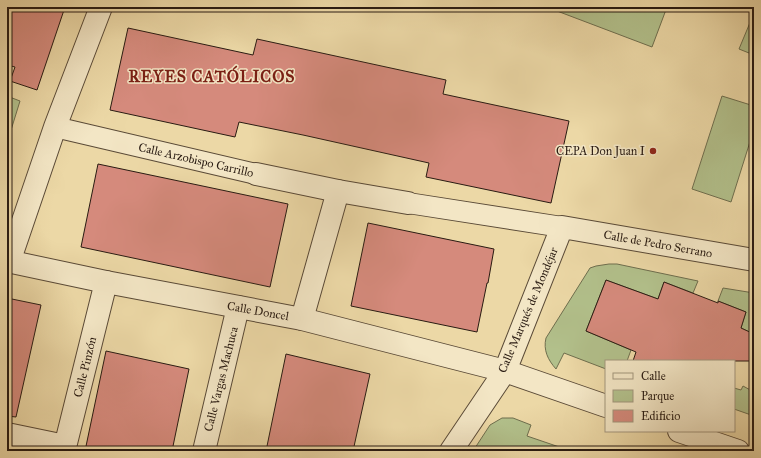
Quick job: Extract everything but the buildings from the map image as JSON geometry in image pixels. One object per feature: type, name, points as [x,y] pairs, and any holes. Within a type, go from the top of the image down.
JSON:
[{"type":"street","name":"Calle Doncel","points":[[101,7],[55,127],[8,261],[106,282],[302,319],[505,371],[605,406]]},
{"type":"street","name":"Calle Arzobispo Carrillo","points":[[55,127],[256,174],[408,203],[562,227]]},
{"type":"street","points":[[302,319],[338,190]]},
{"type":"street","name":"Calle de Pedro Serrano","points":[[562,227],[754,260]]},
{"type":"street","name":"Calle Marqués de Mondéjar","points":[[451,451],[505,371],[562,227]]},
{"type":"street","name":"Calle Pinzón","points":[[64,449],[106,282]]},
{"type":"street","name":"Calle Vargas Machuca","points":[[204,451],[238,307]]},
{"type":"street","points":[[682,432],[738,451]]},
{"type":"street","points":[[7,434],[64,449]]},
{"type":"green space","points":[[559,7],[667,7],[652,47],[557,11]]},
{"type":"green space","points":[[754,13],[754,55],[739,49]]},
{"type":"green space","points":[[7,96],[20,101],[7,143]]},
{"type":"green space","points":[[722,96],[754,106],[754,129],[731,202],[692,189]]},
{"type":"green space","points":[[617,264],[698,281],[693,293],[664,282],[658,299],[606,280],[586,331],[631,350],[627,360],[605,360],[605,369],[564,353],[556,369],[547,355],[545,347],[546,338],[590,268]]},
{"type":"green space","points":[[723,288],[754,293],[754,334],[741,328],[746,312],[718,301]]},
{"type":"green space","points":[[743,386],[754,392],[754,416],[735,409],[735,388],[741,390]]},
{"type":"green space","points":[[502,418],[513,418],[531,425],[527,436],[571,451],[473,451],[490,425]]},
{"type":"place","name":"CEPA Don Juan I","points":[[653,151]]},
{"type":"district","name":"REYES CATÓLICOS","points":[[212,76]]}]
